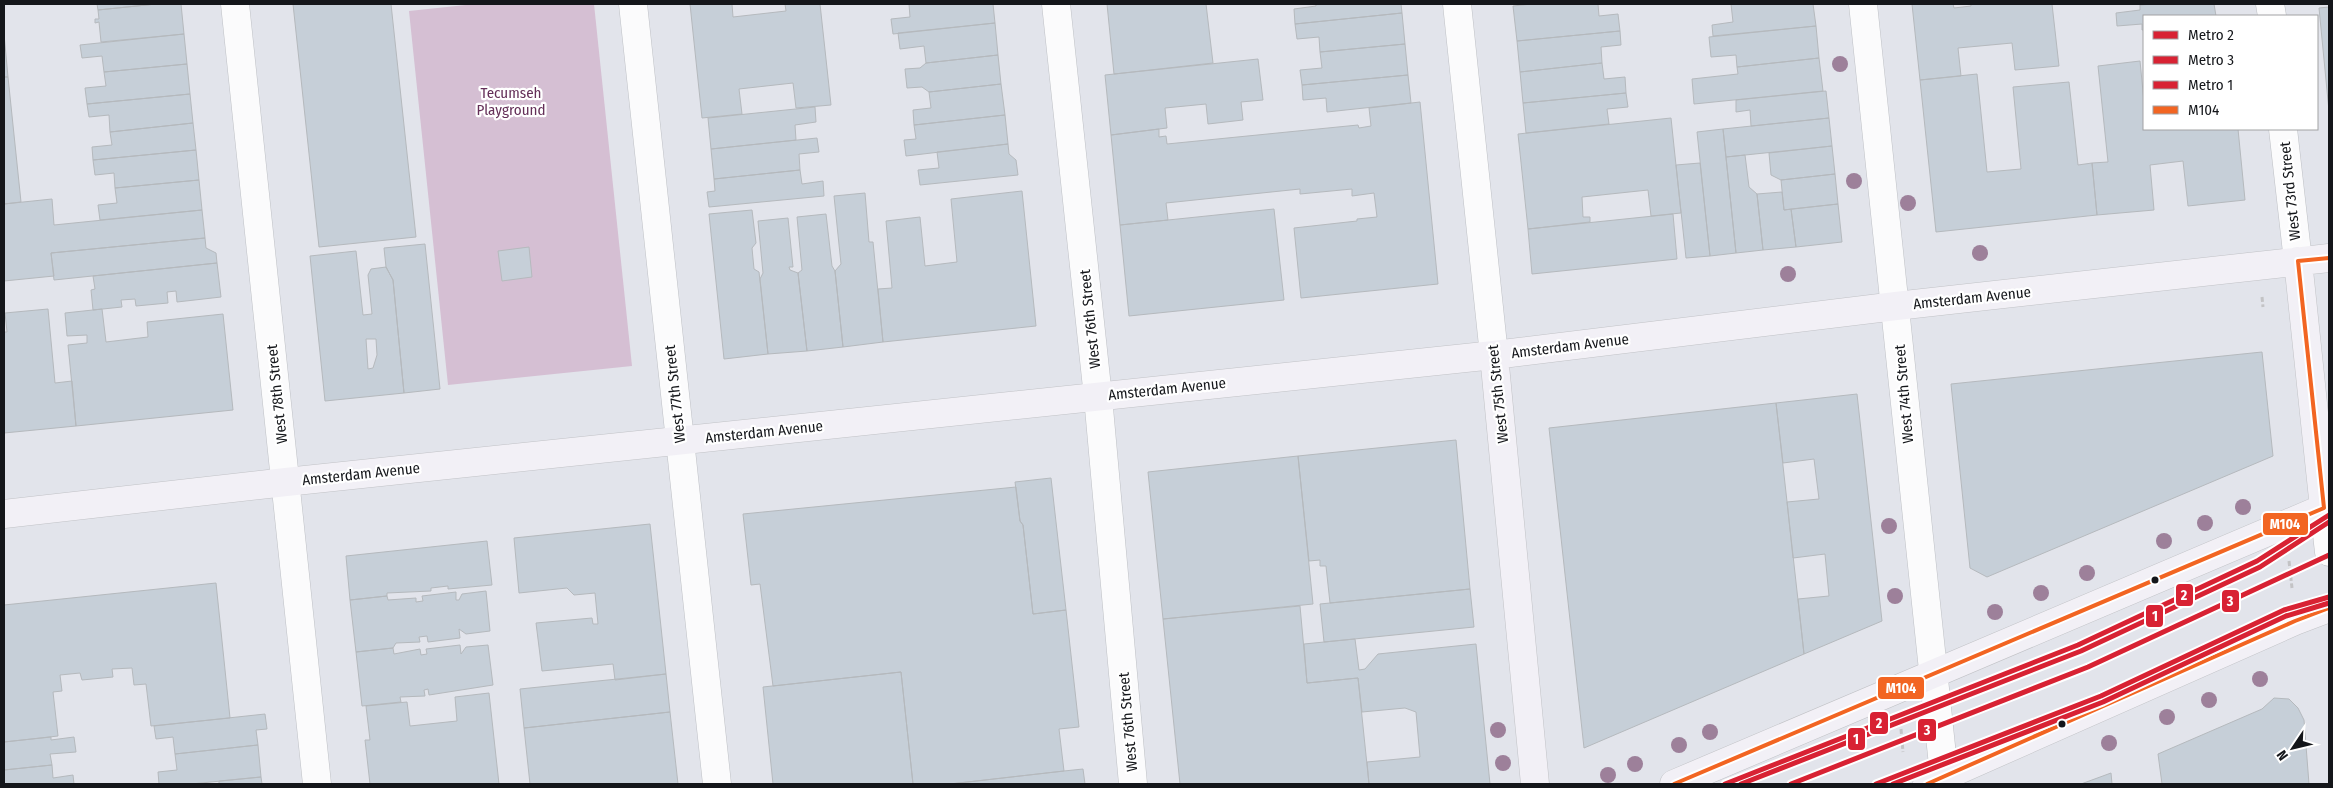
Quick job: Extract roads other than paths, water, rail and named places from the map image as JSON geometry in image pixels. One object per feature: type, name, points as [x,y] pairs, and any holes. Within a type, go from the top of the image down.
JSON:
[{"type":"main road","name":"Amsterdam Avenue","points":[[4,514],[286,482],[1494,355],[1896,306],[2329,258]]},
{"type":"main road","name":"West 73rd Street","points":[[2298,261],[2324,508]]},
{"type":"main road","name":"West 75th Street","points":[[1494,355],[1535,784]]},
{"type":"main road","points":[[1674,784],[2324,508]]},
{"type":"main road","points":[[1938,782],[2286,625],[2329,608]]},
{"type":"street","name":"West 78th Street","points":[[235,4],[317,784]]},
{"type":"street","name":"West 77th Street","points":[[634,4],[717,784]]},
{"type":"street","name":"West 76th Street","points":[[1056,4],[1098,397],[1133,784]]},
{"type":"street","name":"West 75th Street","points":[[1457,4],[1494,355]]},
{"type":"street","name":"West 74th Street","points":[[1863,4],[1896,306],[1932,676],[1938,782]]},
{"type":"street","name":"West 73rd Street","points":[[2284,130],[2298,261]]},
{"type":"street","name":"West 73rd Street","points":[[2324,508],[2329,552]]},
{"type":"metro line","name":"2","points":[[1725,784],[2078,645],[2257,561],[2329,515]]},
{"type":"metro line","name":"1","points":[[1741,784],[2081,651],[2260,567],[2329,522]]},
{"type":"metro line","name":"3","points":[[1791,784],[2088,667],[2329,555]]},
{"type":"metro line","name":"2","points":[[1876,784],[2101,696],[2284,610],[2329,597]]},
{"type":"metro line","name":"1","points":[[1893,784],[2103,702],[2286,616],[2329,603]]},
{"type":"park label","name":"Tecumseh Playground","points":[[511,102]]}]
